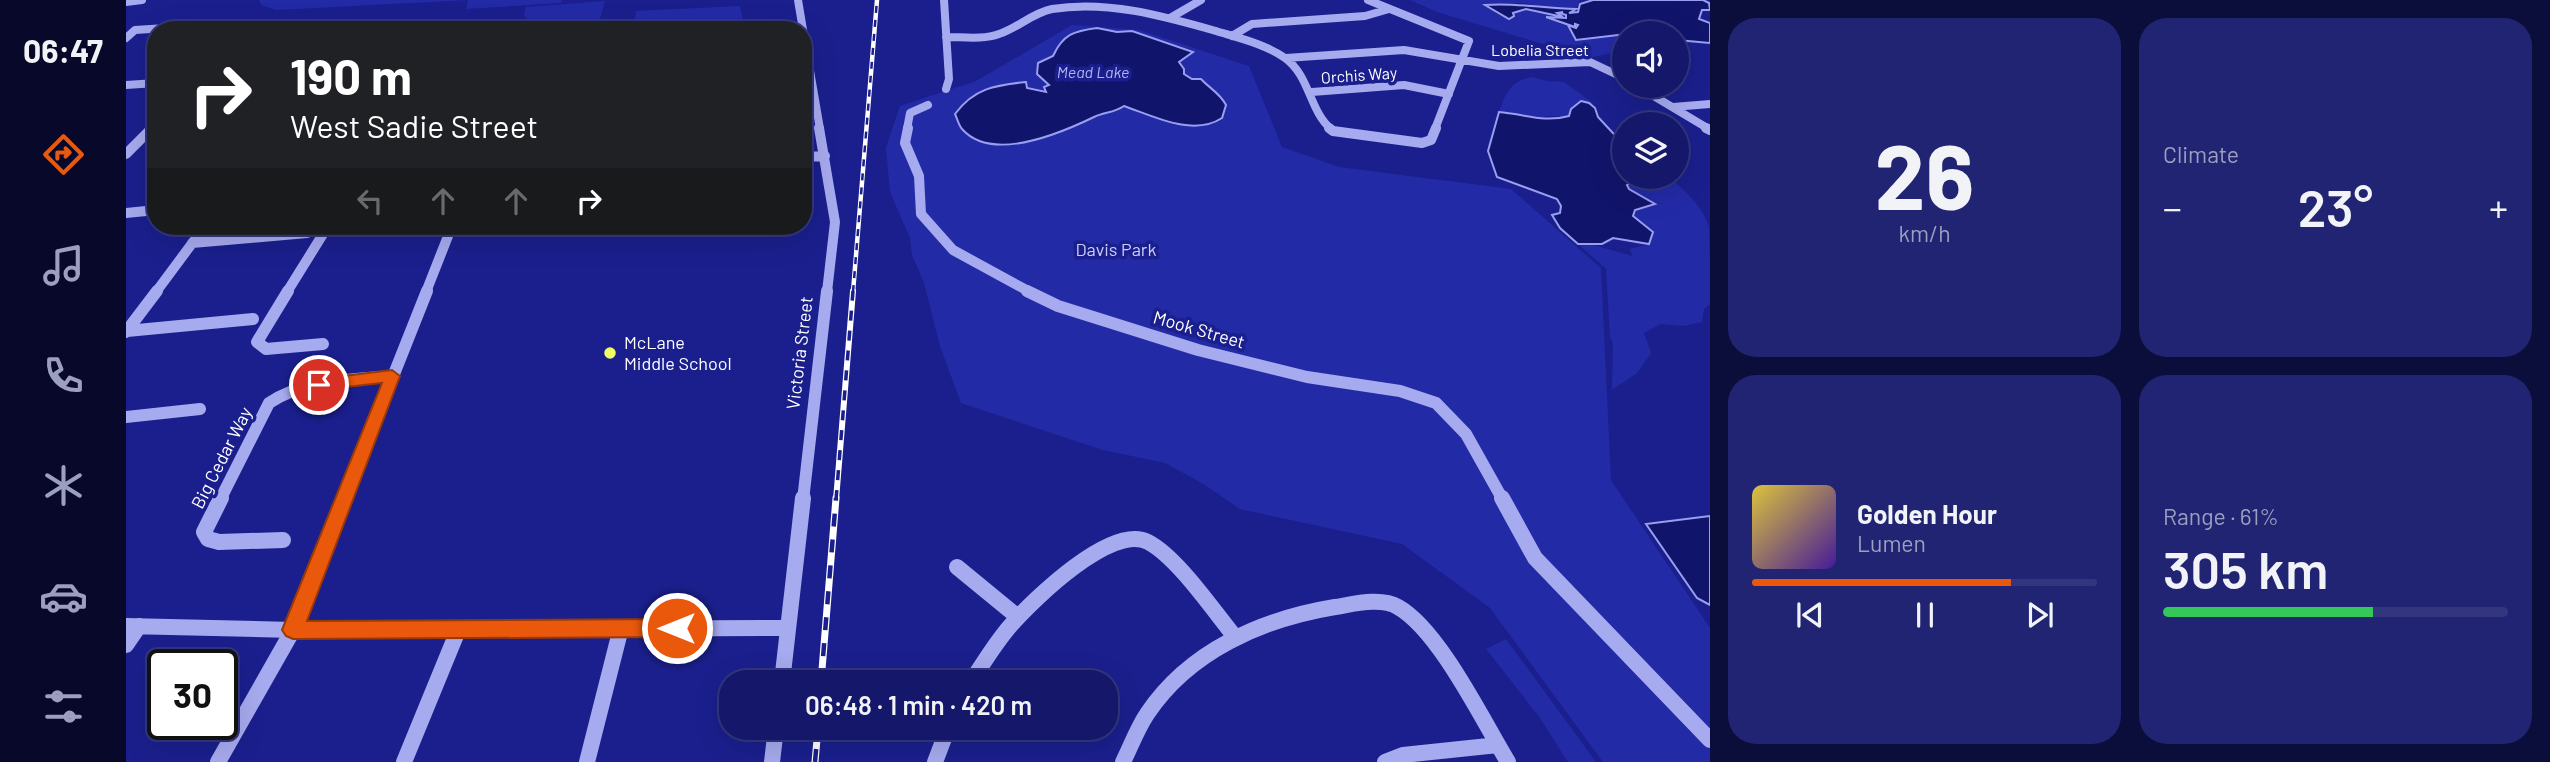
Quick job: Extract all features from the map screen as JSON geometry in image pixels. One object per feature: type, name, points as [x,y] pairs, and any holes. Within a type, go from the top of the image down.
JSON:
[{"type":"street","points":[[126,2],[142,0]]},
{"type":"street","name":"Victoria Street","points":[[798,0],[802,21]]},
{"type":"street","points":[[944,0],[949,79],[946,89]]},
{"type":"street","points":[[1043,0],[1050,10]]},
{"type":"street","points":[[1170,18],[1201,0]]},
{"type":"street","points":[[946,37],[998,35],[1025,19],[1050,10],[1117,3],[1263,46],[1286,58],[1304,73],[1323,125],[1333,131],[1422,143],[1431,139],[1461,60],[1470,44],[1467,39],[1368,0]]},
{"type":"street","points":[[1232,36],[1252,24],[1365,16],[1389,9]]},
{"type":"street","points":[[126,38],[135,30],[147,30]]},
{"type":"street","name":"Lobelia Street","points":[[1286,58],[1404,50],[1499,66],[1584,61],[1612,72]]},
{"type":"street","name":"Victoria Street","points":[[783,670],[835,232],[834,204],[812,82]]},
{"type":"street","points":[[126,85],[147,84]]},
{"type":"street","name":"Orchis Way","points":[[1312,92],[1404,85],[1449,94]]},
{"type":"street","points":[[1657,98],[1710,130]]},
{"type":"street","points":[[1672,107],[1710,104]]},
{"type":"street","name":"Mook Street","points":[[928,105],[910,113],[905,143],[919,176],[921,214],[953,250],[1058,306],[1198,350],[1307,377],[1400,391],[1436,402],[1466,434],[1535,558],[1710,740]]},
{"type":"street","points":[[126,154],[147,132]]},
{"type":"street","points":[[812,157],[825,156]]},
{"type":"street","points":[[126,213],[147,211]]},
{"type":"street","points":[[126,332],[198,235]]},
{"type":"street","points":[[192,243],[284,235]]},
{"type":"street","points":[[322,235],[257,342],[266,349],[323,344]]},
{"type":"street","points":[[218,762],[293,630],[448,235]]},
{"type":"street","points":[[126,332],[253,319]]},
{"type":"street","name":"Big Cedar Way","points":[[283,540],[219,542],[208,539],[204,532],[269,403],[280,393],[295,388],[392,376]]},
{"type":"street","points":[[126,417],[200,409]]},
{"type":"street","points":[[978,670],[1018,617],[1078,565],[1124,538],[1135,537],[1151,543],[1171,562],[1235,637]]},
{"type":"street","points":[[957,567],[1018,617]]},
{"type":"street","points":[[1124,762],[1147,715],[1187,669],[1235,637],[1278,620],[1320,609],[1377,602],[1396,605],[1421,624],[1508,762]]},
{"type":"street","points":[[126,645],[133,626],[293,630],[788,628]]},
{"type":"street","points":[[404,762],[458,628]]},
{"type":"street","points":[[587,762],[621,628]]},
{"type":"street","points":[[772,762],[775,740]]},
{"type":"street","points":[[935,762],[943,740]]},
{"type":"street","points":[[1385,762],[1403,755],[1498,745]]},
{"type":"green space","points":[[259,0],[468,0],[276,10],[261,5]]},
{"type":"green space","points":[[468,0],[562,0],[561,3],[466,9]]},
{"type":"green space","points":[[1410,0],[1580,0],[1576,9],[1554,9],[1523,3],[1489,4],[1497,14],[1509,19],[1512,13],[1526,9],[1563,17],[1543,16],[1568,25],[1574,38],[1612,36],[1612,53],[1589,58],[1437,12]]},
{"type":"green space","points":[[605,1],[599,21],[528,21],[524,15],[526,7]]},
{"type":"green space","points":[[740,6],[743,21],[635,21],[636,11]]},
{"type":"green space","name":"Davis Park","points":[[1072,25],[1139,30],[1249,66],[1282,147],[1339,167],[1511,189],[1601,268],[1611,480],[1710,628],[1710,762],[1603,762],[1490,608],[1402,544],[1240,509],[1205,485],[1165,463],[1103,450],[961,403],[940,346],[924,283],[912,255],[910,238],[890,192],[886,148],[900,106],[976,81]]},
{"type":"green space","points":[[1532,77],[1564,82],[1593,103],[1592,106],[1589,103],[1577,106],[1564,117],[1537,118],[1499,112],[1510,88],[1519,81]]},
{"type":"green space","points":[[1629,189],[1682,189],[1702,213],[1709,227],[1710,304],[1704,309],[1702,322],[1684,326],[1661,324],[1644,333],[1651,353],[1637,373],[1612,390],[1613,343],[1610,337],[1606,269],[1578,244],[1590,244],[1632,256],[1630,249],[1649,244],[1653,232],[1633,216],[1635,210],[1654,204]]},
{"type":"green space","points":[[1506,639],[1596,762],[1568,762],[1540,718],[1486,649]]},
{"type":"water","points":[[1593,0],[1703,0],[1709,3],[1710,10],[1702,10],[1699,19],[1710,23],[1710,43],[1689,41],[1689,21],[1612,21],[1612,36],[1576,40],[1568,25],[1576,28],[1578,25],[1575,24],[1575,27],[1546,17],[1566,18],[1566,15],[1560,13],[1563,12],[1557,13],[1563,17],[1526,9],[1513,13],[1514,16],[1509,19],[1485,5],[1576,9],[1569,13],[1578,12],[1580,4]]},
{"type":"water","name":"Mead Lake","points":[[1097,28],[1117,32],[1132,31],[1193,52],[1179,62],[1184,74],[1192,79],[1201,79],[1221,97],[1226,105],[1222,118],[1199,126],[1186,125],[1124,106],[1046,137],[1008,144],[991,144],[975,139],[961,128],[955,114],[970,98],[986,89],[1026,82],[1027,88],[1046,92],[1044,87],[1049,85],[1037,74],[1038,63],[1053,56],[1070,35]]},
{"type":"water","points":[[1581,101],[1589,103],[1612,132],[1612,189],[1629,189],[1655,204],[1635,210],[1633,216],[1653,232],[1649,244],[1613,238],[1602,244],[1578,244],[1560,228],[1552,215],[1560,213],[1561,206],[1557,199],[1497,177],[1488,151],[1499,112],[1560,118],[1569,116],[1571,109]]},
{"type":"water","points":[[1710,516],[1710,605],[1697,598],[1646,524]]},
{"type":"railway","points":[[853,292],[877,0]]},
{"type":"railway","points":[[836,500],[853,291]]},
{"type":"railway","points":[[822,670],[836,498]]},
{"type":"railway","points":[[815,762],[817,740]]},
{"type":"place","name":"McLane Middle School","points":[[610,353]]},
{"type":"route","points":[[319,385],[392,376],[293,630],[677,628]]}]
